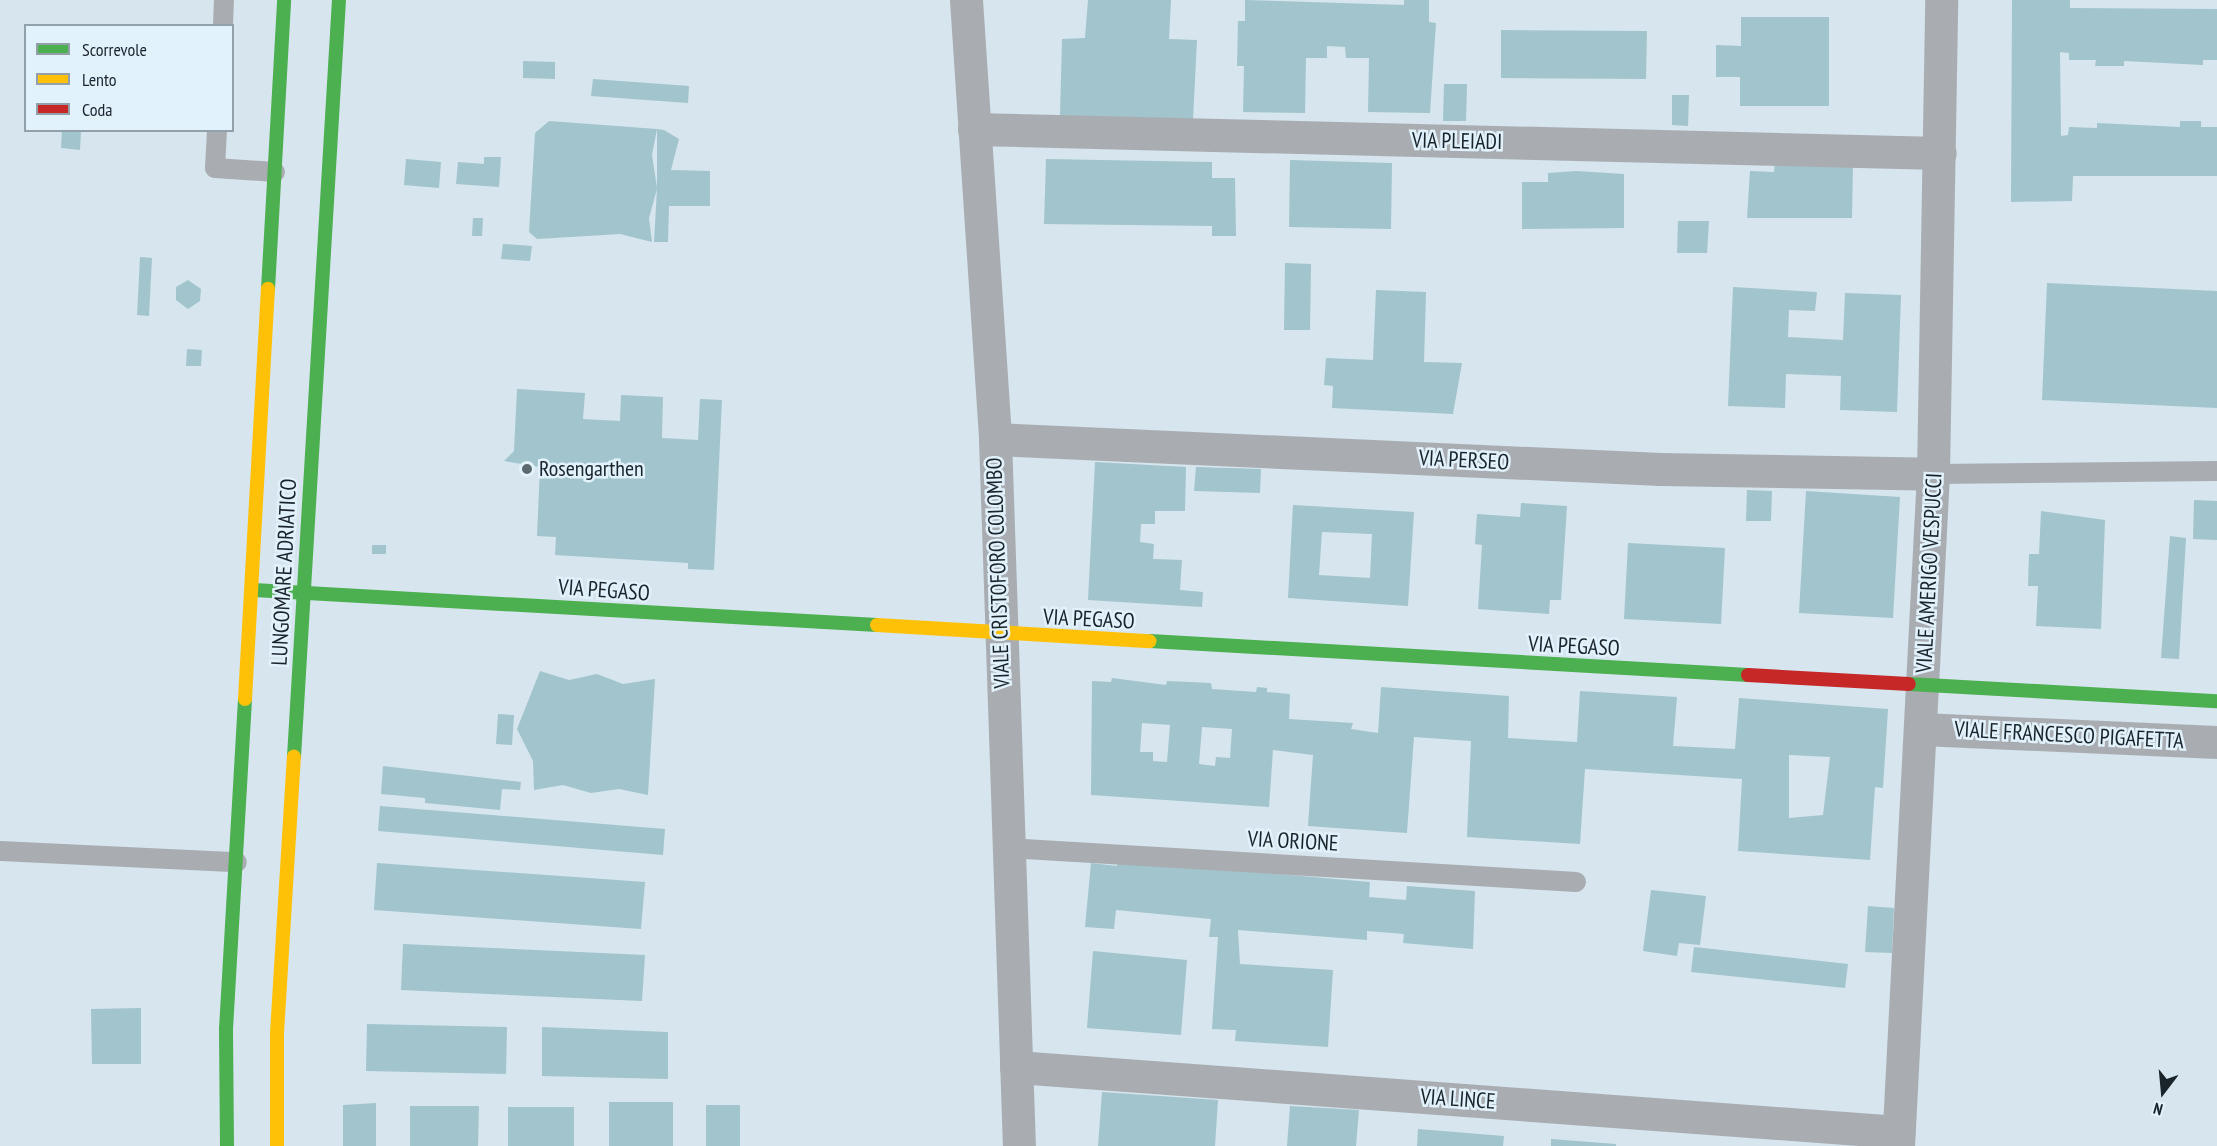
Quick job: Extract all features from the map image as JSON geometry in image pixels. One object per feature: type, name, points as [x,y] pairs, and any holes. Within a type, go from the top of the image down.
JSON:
[{"type":"street","name":"LUNGOMARE ADRIATICO","points":[[227,1146],[226,1029],[284,0]]},
{"type":"street","name":"LUNGOMARE ADRIATICO","points":[[277,1146],[277,1033],[339,0]]},
{"type":"street","name":"VIALE CRISTOFORO COLOMBO","points":[[966,0],[995,439],[1006,848],[1018,1146]]},
{"type":"street","name":"VIALE AMERIGO VESPUCCI","points":[[1899,1139],[1924,688],[1933,474],[1941,0]]},
{"type":"street","name":"VIA PLEIADI","points":[[975,129],[1940,153]]},
{"type":"street","name":"VIA PERSEO","points":[[995,439],[1660,469],[1933,474]]},
{"type":"street","name":"VIA PEGASO","points":[[252,590],[1000,636],[1924,688]]},
{"type":"street","name":"VIALE FRANCESCO PIGAFETTA","points":[[1924,688],[2217,701]]},
{"type":"street","name":"VIALE FRANCESCO PIGAFETTA","points":[[1921,729],[2217,742]]},
{"type":"street","name":"VIA LINCE","points":[[1016,1067],[1899,1139]]},
{"type":"lane","points":[[223,24],[224,0]]},
{"type":"lane","points":[[217,132],[215,168],[275,172]]},
{"type":"lane","points":[[1933,474],[2217,471]]},
{"type":"lane","name":"VIA ORIONE","points":[[1006,848],[1576,882]]},
{"type":"lane","points":[[0,851],[237,862]]},
{"type":"building","points":[[1088,0],[1171,0],[1169,39],[1197,40],[1193,119],[1060,116],[1062,39],[1085,38]]},
{"type":"building","points":[[1245,0],[1404,5],[1404,0],[1429,0],[1429,22],[1436,23],[1430,113],[1368,112],[1369,58],[1346,58],[1345,47],[1327,46],[1327,58],[1306,58],[1305,113],[1243,112],[1244,66],[1237,66],[1238,21],[1245,21]]},
{"type":"building","points":[[2012,0],[2070,0],[2070,8],[2217,9],[2217,60],[2203,60],[2203,65],[2124,61],[2124,66],[2095,66],[2096,60],[2069,60],[2069,53],[2060,52],[2061,136],[2068,135],[2069,127],[2097,128],[2097,123],[2180,127],[2180,121],[2201,121],[2201,127],[2217,127],[2217,176],[2073,176],[2072,201],[2011,202]]},
{"type":"building","points":[[1741,17],[1829,17],[1829,106],[1740,106],[1740,77],[1716,77],[1716,45],[1741,46]]},
{"type":"building","points":[[1501,30],[1647,31],[1646,79],[1501,78]]},
{"type":"building","points":[[523,61],[555,62],[555,79],[523,78]]},
{"type":"building","points":[[593,79],[689,86],[688,103],[591,96]]},
{"type":"building","points":[[1444,84],[1467,84],[1466,121],[1443,121]]},
{"type":"building","points":[[1672,95],[1689,95],[1688,126],[1672,125]]},
{"type":"building","points":[[549,121],[657,129],[664,130],[679,139],[671,170],[710,171],[710,206],[669,206],[668,242],[654,242],[657,189],[649,218],[652,242],[620,234],[537,239],[529,232],[535,133]],"holes":[[[657,129],[657,188],[652,155]]]},
{"type":"building","points":[[62,132],[81,132],[80,150],[61,148]]},
{"type":"building","points":[[484,157],[501,157],[499,187],[456,184],[458,162],[484,164]]},
{"type":"building","points":[[406,159],[441,162],[439,188],[404,185]]},
{"type":"building","points":[[1046,159],[1212,162],[1212,178],[1235,178],[1236,236],[1212,236],[1212,226],[1044,224]]},
{"type":"building","points":[[1290,160],[1392,163],[1391,229],[1289,227]]},
{"type":"building","points":[[1775,161],[1853,163],[1852,218],[1747,218],[1750,171],[1774,172]]},
{"type":"building","points":[[1576,171],[1624,174],[1624,228],[1522,229],[1522,182],[1548,182],[1548,173]]},
{"type":"building","points":[[473,218],[483,218],[482,236],[472,236]]},
{"type":"building","points":[[1678,221],[1709,221],[1707,253],[1677,253]]},
{"type":"building","points":[[503,244],[532,246],[530,261],[501,259]]},
{"type":"building","points":[[140,257],[152,258],[149,316],[137,315]]},
{"type":"building","points":[[1285,263],[1311,264],[1310,330],[1284,330]]},
{"type":"building","points":[[188,280],[201,289],[200,301],[188,309],[176,300],[176,287]]},
{"type":"building","points":[[2047,283],[2217,291],[2217,408],[2042,400]]},
{"type":"building","points":[[1733,287],[1817,292],[1815,311],[1789,310],[1788,337],[1843,340],[1845,293],[1901,295],[1897,412],[1840,410],[1841,376],[1786,374],[1785,408],[1728,406]]},
{"type":"building","points":[[1376,290],[1426,292],[1424,362],[1462,363],[1453,414],[1332,408],[1333,386],[1324,385],[1326,358],[1373,360]]},
{"type":"building","points":[[187,349],[202,350],[201,366],[186,366]]},
{"type":"building","points":[[517,389],[585,393],[583,419],[620,421],[621,395],[663,397],[662,438],[698,440],[700,399],[722,400],[714,570],[688,569],[688,563],[555,555],[556,537],[537,536],[540,467],[504,461],[514,451]]},
{"type":"building","points":[[1095,462],[1186,467],[1185,511],[1155,511],[1155,524],[1141,524],[1140,542],[1154,544],[1153,559],[1182,560],[1180,590],[1203,592],[1202,607],[1088,600]]},
{"type":"building","points":[[1196,467],[1261,469],[1260,493],[1194,491]]},
{"type":"building","points":[[1747,490],[1772,491],[1771,521],[1746,521]]},
{"type":"building","points":[[1806,491],[1900,497],[1893,618],[1799,613]]},
{"type":"building","points":[[2194,500],[2217,501],[2217,540],[2193,539]]},
{"type":"building","points":[[1521,503],[1567,506],[1561,600],[1550,600],[1549,614],[1478,609],[1482,545],[1475,544],[1477,514],[1520,517]]},
{"type":"building","points":[[1293,505],[1414,512],[1408,606],[1288,598]],"holes":[[[1322,532],[1372,534],[1370,578],[1319,575]]]},
{"type":"building","points":[[2041,511],[2105,520],[2101,629],[2036,626],[2038,586],[2028,586],[2029,554],[2039,554]]},
{"type":"building","points":[[2170,536],[2186,538],[2179,659],[2161,658]]},
{"type":"building","points":[[1628,543],[1725,548],[1721,624],[1624,619]]},
{"type":"building","points":[[372,545],[386,545],[386,554],[372,554]]},
{"type":"building","points":[[540,671],[569,680],[597,674],[623,684],[655,679],[648,795],[619,789],[591,793],[563,785],[534,790],[533,761],[517,729]]},
{"type":"building","points":[[1112,678],[1166,685],[1167,681],[1211,683],[1212,689],[1256,692],[1257,687],[1267,688],[1267,692],[1290,694],[1289,719],[1353,723],[1351,729],[1378,733],[1381,687],[1509,696],[1508,738],[1577,742],[1580,691],[1677,697],[1673,746],[1735,749],[1739,698],[1888,709],[1883,788],[1875,787],[1870,860],[1738,851],[1742,779],[1585,769],[1580,844],[1467,837],[1471,741],[1414,737],[1407,833],[1308,826],[1313,755],[1273,750],[1269,807],[1091,795],[1092,681],[1111,682]],"holes":[[[1142,723],[1170,725],[1167,762],[1153,761],[1153,752],[1140,752]],[[1202,727],[1232,729],[1230,758],[1216,757],[1215,766],[1199,764]],[[1789,755],[1830,757],[1823,815],[1789,818]]]},
{"type":"building","points":[[498,714],[514,715],[512,745],[496,744]]},
{"type":"building","points":[[383,766],[521,782],[520,790],[502,789],[500,810],[425,803],[425,798],[381,794]]},
{"type":"building","points":[[380,806],[665,829],[663,855],[378,831]]},
{"type":"building","points":[[1118,860],[1370,882],[1369,897],[1406,900],[1407,886],[1475,891],[1473,949],[1403,943],[1404,934],[1367,931],[1367,940],[1238,930],[1240,964],[1333,970],[1328,1047],[1235,1041],[1236,1030],[1212,1029],[1218,937],[1209,937],[1211,919],[1116,910],[1114,929],[1085,927],[1091,863],[1117,866]]},
{"type":"building","points":[[377,863],[645,882],[641,929],[374,910]]},
{"type":"building","points":[[1651,890],[1706,896],[1700,945],[1679,943],[1677,956],[1643,951]]},
{"type":"building","points":[[1868,906],[1894,908],[1892,953],[1865,952]]},
{"type":"building","points":[[403,944],[645,955],[642,1001],[401,990]]},
{"type":"building","points":[[1694,947],[1848,964],[1845,988],[1691,972]]},
{"type":"building","points":[[1093,951],[1187,960],[1181,1035],[1087,1028]]},
{"type":"building","points":[[141,1008],[141,1064],[92,1064],[91,1009]]},
{"type":"building","points":[[367,1024],[507,1027],[506,1074],[366,1071]]},
{"type":"building","points":[[542,1027],[668,1032],[668,1079],[542,1076]]},
{"type":"building","points":[[1102,1092],[1218,1100],[1215,1146],[1098,1146]]},
{"type":"building","points":[[609,1102],[673,1102],[673,1146],[609,1146]]},
{"type":"building","points":[[376,1103],[376,1146],[343,1146],[343,1105]]},
{"type":"building","points":[[706,1105],[740,1105],[740,1146],[706,1146]]},
{"type":"building","points":[[410,1106],[479,1106],[478,1146],[410,1146]]},
{"type":"building","points":[[1290,1106],[1359,1110],[1356,1146],[1287,1146]]},
{"type":"building","points":[[508,1107],[574,1107],[574,1146],[508,1146]]},
{"type":"building","points":[[1418,1129],[1504,1136],[1503,1146],[1417,1146]]},
{"type":"building","points":[[1551,1139],[1616,1144],[1616,1146],[1551,1146]]},
{"type":"traffic: fast","points":[[268,289],[284,0]]},
{"type":"traffic: fast","points":[[294,757],[339,0]]},
{"type":"traffic: fast","points":[[252,590],[877,625]]},
{"type":"traffic: fast","points":[[1150,641],[1748,675]]},
{"type":"traffic: fast","points":[[1909,684],[2217,701]]},
{"type":"traffic: fast","points":[[227,1146],[226,1029],[245,699]]},
{"type":"traffic: slow","points":[[245,699],[268,289]]},
{"type":"traffic: slow","points":[[877,625],[1150,641]]},
{"type":"traffic: slow","points":[[277,1146],[277,1033],[294,757]]},
{"type":"traffic: jam","points":[[1748,675],[1909,684]]},
{"type":"place","name":"Rosengarthen","points":[[527,469]]}]
